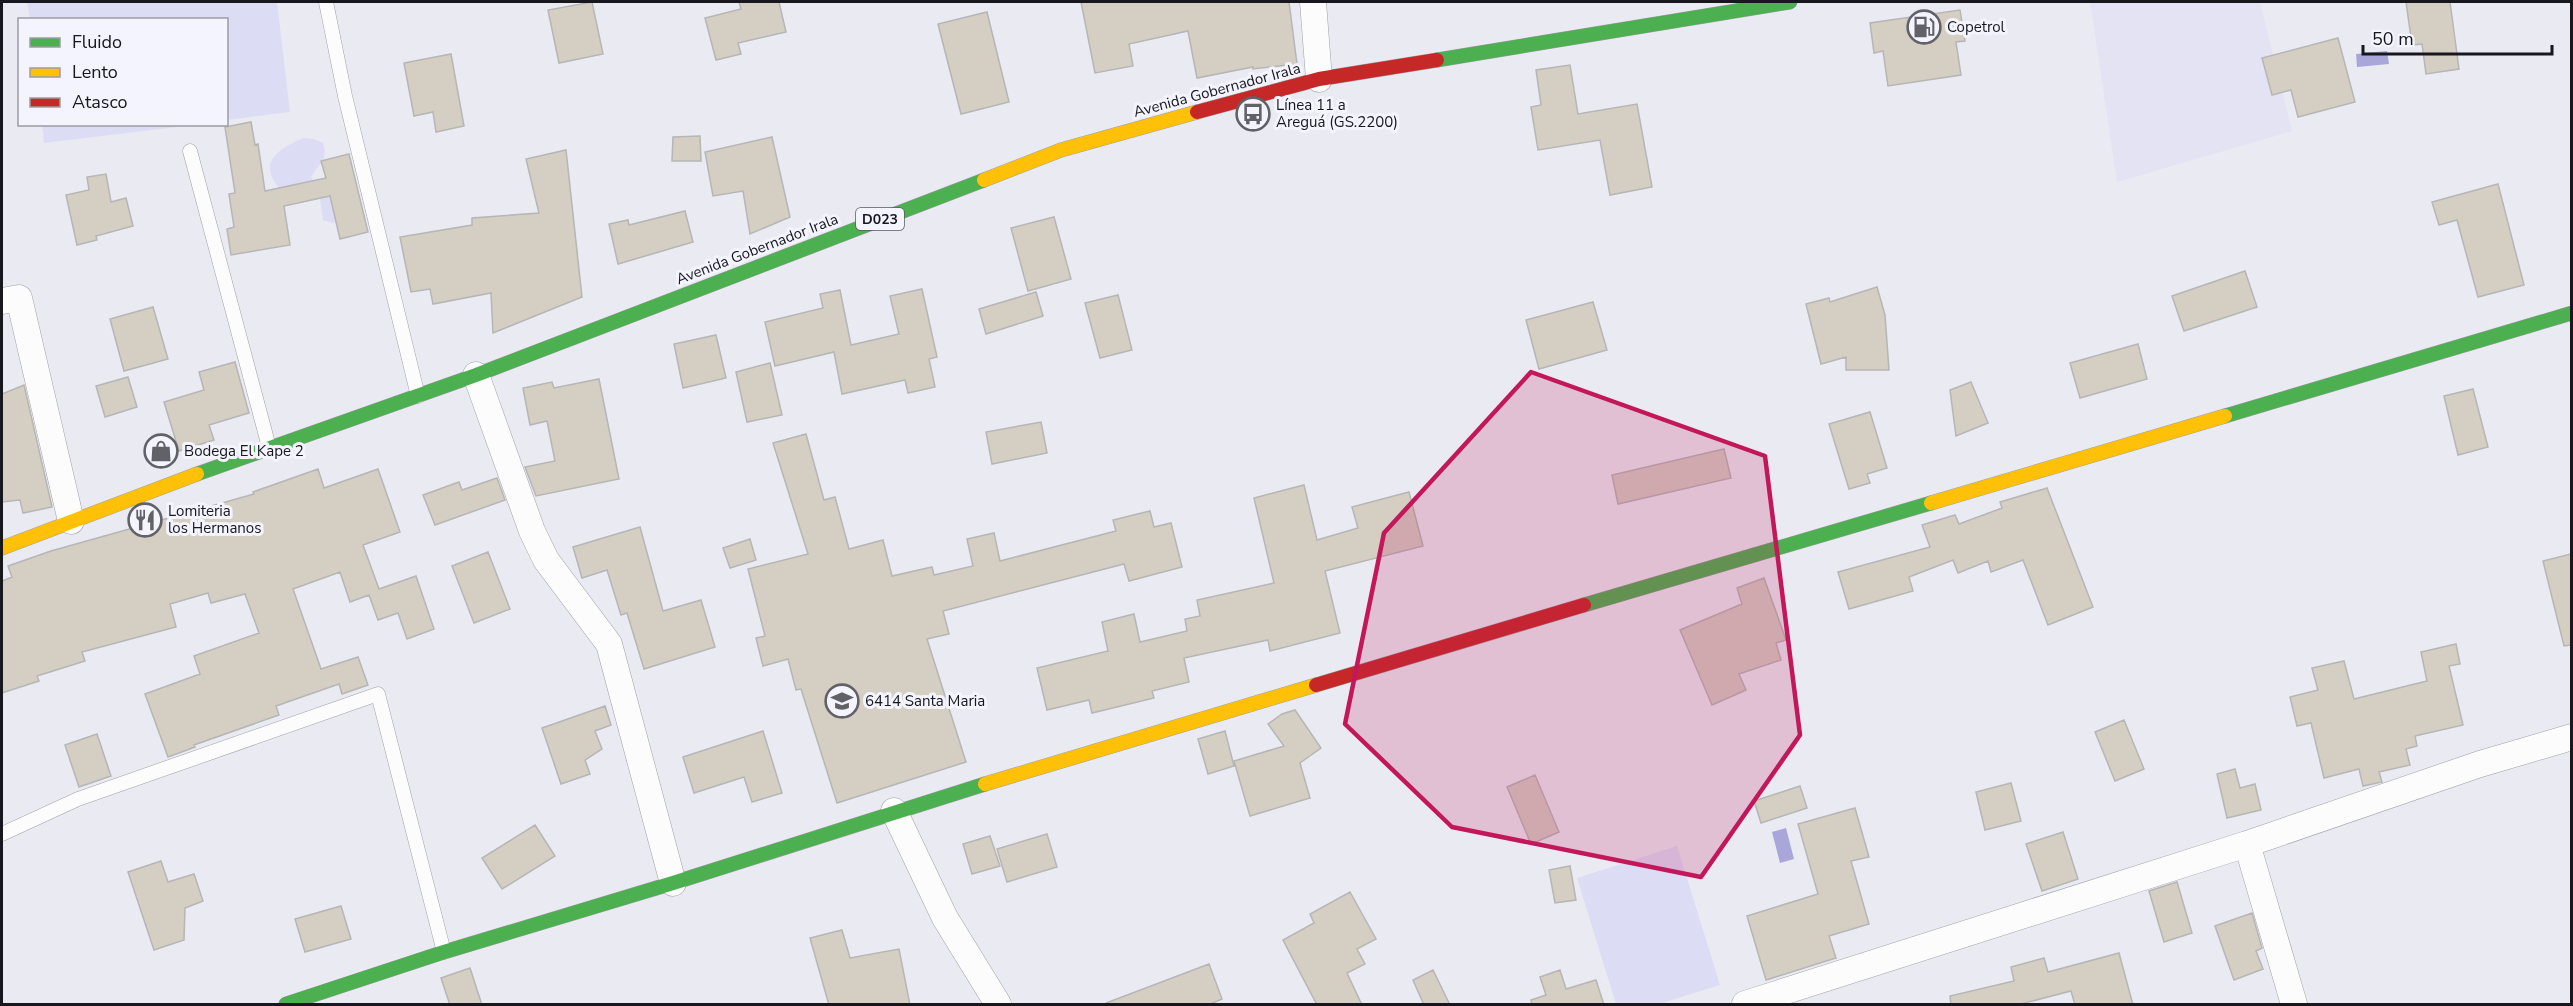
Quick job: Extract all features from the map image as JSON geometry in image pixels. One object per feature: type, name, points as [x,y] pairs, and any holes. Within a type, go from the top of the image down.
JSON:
[{"type":"street","points":[[1313,2],[1319,79]]},
{"type":"street","name":"Avenida Gobernador Irala","points":[[2,548],[269,447],[476,375],[1060,150],[1319,79],[1736,6],[1790,2]]},
{"type":"street","points":[[2,301],[19,298],[71,521]]},
{"type":"street","points":[[286,1005],[444,952],[673,883],[894,811],[1342,676],[2571,314]]},
{"type":"street","points":[[476,375],[532,531],[546,560],[609,644],[673,883]]},
{"type":"street","points":[[1745,1005],[2247,844],[2480,764],[2571,737]]},
{"type":"street","points":[[894,811],[945,918],[998,1005]]},
{"type":"street","points":[[2247,844],[2294,1005]]},
{"type":"lane","points":[[326,2],[348,107],[418,396]]},
{"type":"lane","points":[[190,151],[269,447]]},
{"type":"lane","points":[[2,834],[78,799],[378,694],[444,952]]},
{"type":"highlighted area","points":[[1531,372],[1765,456],[1800,735],[1701,877],[1452,827],[1345,724],[1384,533]]},
{"type":"shaded area","points":[[27,2],[277,2],[290,112],[228,120],[228,18],[30,18]]},
{"type":"shaded area","points":[[2090,2],[2260,2],[2292,131],[2117,182]]},
{"type":"shaded area","points":[[42,126],[185,126],[44,143]]},
{"type":"shaded area","points":[[303,138],[323,143],[324,158],[311,178],[319,184],[330,184],[342,218],[333,223],[323,220],[320,199],[312,193],[282,191],[271,173],[270,166],[278,153]]},
{"type":"shaded area","points":[[1677,846],[1720,985],[1659,1004],[1616,1004],[1577,878]]},
{"type":"water","points":[[2387,51],[2389,64],[2357,67],[2356,54]]},
{"type":"water","points":[[1786,828],[1794,859],[1780,863],[1772,832]]},
{"type":"building","points":[[592,2],[603,54],[559,63],[548,10]]},
{"type":"building","points":[[739,2],[779,2],[786,32],[738,43],[741,54],[716,60],[705,18],[741,9]]},
{"type":"building","points":[[1081,2],[1289,2],[1297,64],[1253,69],[1253,67],[1197,78],[1188,31],[1129,44],[1133,66],[1095,73]]},
{"type":"building","points":[[2406,2],[2450,2],[2459,69],[2426,74],[2422,44],[2412,45]]},
{"type":"building","points":[[1960,10],[1965,41],[1956,42],[1961,75],[1888,86],[1883,51],[1874,53],[1870,23]]},
{"type":"building","points":[[987,12],[1009,102],[961,114],[938,24]]},
{"type":"building","points":[[2338,38],[2355,102],[2298,117],[2291,90],[2272,95],[2262,58]]},
{"type":"building","points":[[451,54],[464,126],[436,132],[433,112],[414,116],[404,63]]},
{"type":"building","points":[[1570,65],[1578,114],[1637,104],[1652,187],[1610,195],[1600,140],[1538,150],[1531,107],[1541,105],[1536,70]]},
{"type":"building","points":[[251,122],[255,145],[258,144],[265,191],[326,178],[321,161],[349,154],[368,232],[340,239],[330,196],[284,206],[290,245],[231,255],[227,229],[234,227],[229,194],[235,193],[225,127]]},
{"type":"building","points":[[700,136],[701,161],[672,161],[673,137]]},
{"type":"building","points":[[772,137],[790,217],[750,234],[743,191],[713,196],[705,152]]},
{"type":"building","points":[[566,150],[582,297],[493,333],[491,293],[433,304],[430,289],[411,292],[400,237],[472,225],[472,218],[539,213],[526,159]]},
{"type":"building","points":[[106,174],[111,202],[126,198],[133,226],[96,236],[97,240],[77,245],[66,195],[89,190],[87,177]]},
{"type":"building","points":[[2498,184],[2524,285],[2478,297],[2457,220],[2439,225],[2432,202]]},
{"type":"building","points":[[685,211],[693,242],[618,264],[609,224],[628,220],[629,225]]},
{"type":"building","points":[[1054,217],[1071,279],[1028,291],[1011,228]]},
{"type":"building","points":[[2245,271],[2257,307],[2184,331],[2172,296]]},
{"type":"building","points":[[1877,287],[1885,315],[1889,370],[1846,370],[1846,357],[1821,364],[1806,304],[1829,298],[1830,302]]},
{"type":"building","points":[[922,289],[937,357],[929,359],[935,387],[908,393],[905,380],[842,394],[834,352],[775,366],[765,322],[823,308],[820,294],[840,290],[851,345],[899,334],[890,296]]},
{"type":"building","points":[[1036,292],[1043,316],[986,334],[979,309]]},
{"type":"building","points":[[1118,295],[1132,350],[1100,358],[1085,303]]},
{"type":"building","points":[[1593,302],[1607,350],[1539,369],[1526,320]]},
{"type":"building","points":[[153,307],[168,359],[124,371],[110,319]]},
{"type":"building","points":[[716,335],[726,378],[683,388],[674,344]]},
{"type":"building","points":[[2138,344],[2147,379],[2080,398],[2070,363]]},
{"type":"building","points":[[235,362],[249,413],[209,425],[214,440],[179,451],[164,402],[204,390],[199,372]]},
{"type":"building","points":[[770,363],[782,415],[747,422],[736,372]]},
{"type":"building","points":[[128,377],[137,407],[105,417],[96,386]]},
{"type":"building","points":[[599,379],[619,479],[536,496],[525,467],[555,461],[547,421],[530,425],[523,388],[552,382],[554,388]]},
{"type":"building","points":[[1971,382],[1988,423],[1956,436],[1950,390]]},
{"type":"building","points":[[24,385],[52,507],[23,513],[20,500],[2,502],[2,394]]},
{"type":"building","points":[[2473,389],[2488,447],[2458,455],[2444,396]]},
{"type":"building","points":[[1870,412],[1887,468],[1867,474],[1870,483],[1849,489],[1829,424]]},
{"type":"building","points":[[1041,422],[1047,453],[992,464],[986,432]]},
{"type":"building","points":[[806,434],[824,500],[835,497],[849,549],[883,540],[892,576],[932,567],[934,575],[973,566],[967,539],[994,533],[1000,561],[1116,531],[1113,520],[1150,511],[1154,527],[1171,523],[1182,567],[1129,581],[1124,564],[943,611],[949,634],[927,639],[966,762],[837,803],[801,689],[796,690],[788,659],[763,666],[756,638],[765,636],[748,569],[808,554],[773,443]]},
{"type":"building","points":[[1724,449],[1731,478],[1618,504],[1612,475]]},
{"type":"building","points":[[318,469],[324,488],[378,469],[400,532],[363,545],[379,589],[416,576],[434,629],[407,639],[398,613],[378,620],[369,595],[350,602],[340,572],[293,589],[321,669],[358,657],[368,685],[342,694],[339,684],[276,706],[279,715],[194,745],[195,747],[168,757],[145,694],[200,674],[194,656],[259,633],[245,594],[211,603],[208,593],[170,604],[176,627],[82,652],[85,661],[37,676],[39,681],[2,693],[2,581],[12,577],[8,566],[51,551],[254,494],[253,492]]},
{"type":"building","points":[[497,478],[505,500],[435,525],[423,495],[459,482],[462,490]]},
{"type":"building","points":[[1304,485],[1317,540],[1358,528],[1352,507],[1409,492],[1423,546],[1325,571],[1340,633],[1270,651],[1268,640],[1184,658],[1189,682],[1152,691],[1154,698],[1092,713],[1089,700],[1047,710],[1037,668],[1108,651],[1102,622],[1134,614],[1140,642],[1187,631],[1185,619],[1200,616],[1197,600],[1274,583],[1254,498]]},
{"type":"building","points":[[2047,488],[2093,607],[2048,625],[2023,560],[1991,572],[1988,561],[1958,573],[1953,560],[1909,577],[1913,591],[1849,609],[1838,572],[1930,547],[1922,525],[1955,515],[1959,524],[2002,508],[2000,502]]},
{"type":"building","points":[[640,527],[663,611],[701,600],[715,647],[644,669],[627,613],[621,615],[607,570],[582,578],[573,547]]},
{"type":"building","points":[[750,539],[756,560],[730,568],[723,548]]},
{"type":"building","points":[[488,552],[510,609],[474,623],[452,566]]},
{"type":"building","points":[[2571,554],[2571,645],[2564,646],[2543,561]]},
{"type":"building","points":[[1764,578],[1786,640],[1776,643],[1781,660],[1739,674],[1746,690],[1712,705],[1680,630],[1742,604],[1737,588]]},
{"type":"building","points":[[2456,644],[2460,664],[2449,666],[2463,725],[2415,736],[2417,746],[2406,749],[2410,765],[2379,772],[2382,782],[2363,786],[2359,769],[2324,778],[2311,723],[2297,726],[2290,697],[2318,690],[2312,668],[2344,661],[2354,699],[2427,681],[2421,652]]},
{"type":"building","points":[[605,706],[611,725],[595,731],[602,749],[585,760],[590,774],[561,784],[542,728]]},
{"type":"building","points":[[1295,710],[1321,748],[1300,763],[1310,798],[1250,816],[1234,761],[1284,746],[1268,724],[1282,714]]},
{"type":"building","points":[[2124,720],[2144,769],[2115,781],[2095,732]]},
{"type":"building","points":[[763,731],[782,793],[752,802],[744,777],[694,793],[683,757]]},
{"type":"building","points":[[1225,731],[1234,766],[1208,774],[1198,739]]},
{"type":"building","points":[[97,734],[111,776],[79,787],[65,745]]},
{"type":"building","points":[[2235,769],[2240,788],[2255,784],[2261,810],[2227,818],[2217,774]]},
{"type":"building","points":[[1535,775],[1559,832],[1531,844],[1507,787]]},
{"type":"building","points":[[2011,783],[2021,821],[1985,830],[1976,792]]},
{"type":"building","points":[[1800,786],[1807,808],[1761,823],[1754,801]]},
{"type":"building","points":[[1855,808],[1869,857],[1851,861],[1869,924],[1829,936],[1836,958],[1766,980],[1747,916],[1818,894],[1798,824]]},
{"type":"building","points":[[535,825],[555,856],[502,889],[482,858]]},
{"type":"building","points":[[2063,832],[2078,879],[2042,891],[2026,844]]},
{"type":"building","points":[[1047,834],[1057,867],[1007,882],[997,849]]},
{"type":"building","points":[[990,836],[1000,866],[972,874],[963,844]]},
{"type":"building","points":[[161,861],[168,882],[194,874],[203,901],[185,908],[184,940],[154,950],[128,872]]},
{"type":"building","points":[[1570,866],[1576,900],[1555,903],[1549,870]]},
{"type":"building","points":[[2177,882],[2192,933],[2164,942],[2149,891]]},
{"type":"building","points":[[1350,892],[1376,939],[1357,949],[1365,964],[1347,973],[1362,1005],[1317,1005],[1283,940],[1314,923],[1310,914]]},
{"type":"building","points":[[341,906],[351,939],[305,952],[295,919]]},
{"type":"building","points":[[2252,913],[2262,948],[2256,951],[2263,969],[2234,980],[2215,926]]},
{"type":"building","points":[[842,930],[850,958],[899,949],[910,1005],[829,1005],[810,938]]},
{"type":"building","points":[[2119,953],[2133,1005],[2075,1005],[2071,991],[2017,1005],[1951,1005],[1950,996],[2014,981],[2011,967],[2044,958],[2048,972]]},
{"type":"building","points":[[1209,964],[1222,999],[1208,1005],[1106,1005],[1106,1003]]},
{"type":"building","points":[[470,968],[482,1005],[450,1005],[441,978]]},
{"type":"building","points":[[1433,970],[1450,1005],[1424,1005],[1413,980]]},
{"type":"building","points":[[1560,970],[1566,989],[1596,980],[1604,1005],[1532,1005],[1531,1000],[1546,995],[1540,977]]},
{"type":"traffic: fast","points":[[1437,60],[1790,2]]},
{"type":"traffic: fast","points":[[197,474],[476,375],[984,180]]},
{"type":"traffic: fast","points":[[2225,416],[2572,313]]},
{"type":"traffic: fast","points":[[1584,605],[1931,503]]},
{"type":"traffic: fast","points":[[286,1004],[444,952],[673,883],[985,784]]},
{"type":"traffic: slow","points":[[984,180],[1061,150],[1197,112]]},
{"type":"traffic: slow","points":[[1931,503],[2225,416]]},
{"type":"traffic: slow","points":[[2,548],[197,474]]},
{"type":"traffic: slow","points":[[985,784],[1316,685]]},
{"type":"traffic: jam","points":[[1197,112],[1319,79],[1437,60]]},
{"type":"traffic: jam","points":[[1316,685],[1584,605]]},
{"type":"place","name":"Copetrol","points":[[1924,27]]},
{"type":"place","name":"Línea 11 a Areguá (GS.2200)","points":[[1253,114]]},
{"type":"place","name":"Bodega El Kape 2","points":[[161,451]]},
{"type":"place","name":"Lomiteria los Hermanos","points":[[145,520]]},
{"type":"place","name":"6414 Santa Maria","points":[[842,701]]}]
